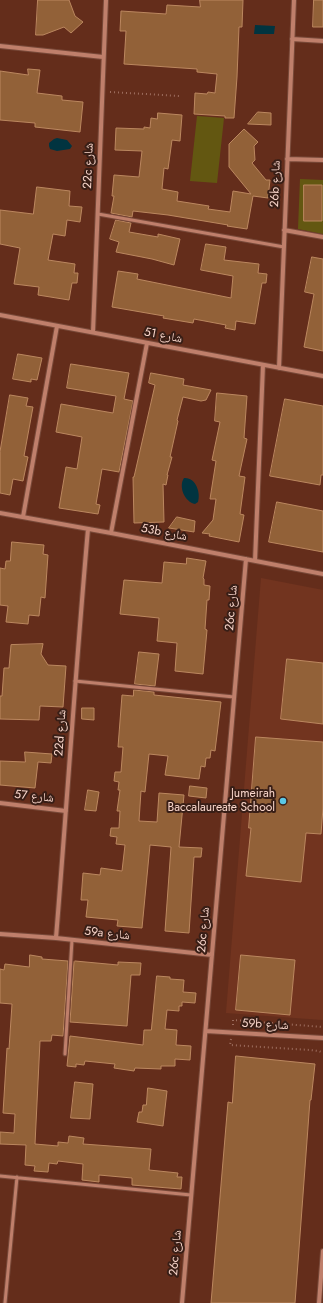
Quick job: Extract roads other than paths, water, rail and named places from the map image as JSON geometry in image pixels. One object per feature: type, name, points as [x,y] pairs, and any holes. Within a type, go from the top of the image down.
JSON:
[{"type":"street","name":"22c شارع","points":[[93,332],[106,0]]},
{"type":"street","name":"26b شارع","points":[[279,368],[294,0]]},
{"type":"street","points":[[292,39],[323,41]]},
{"type":"street","points":[[0,46],[103,57]]},
{"type":"street","points":[[287,159],[323,160]]},
{"type":"street","points":[[284,230],[323,237]]},
{"type":"street","name":"شارع 51","points":[[0,315],[93,332],[147,344],[323,376]]},
{"type":"street","points":[[23,517],[57,326]]},
{"type":"street","points":[[111,533],[147,344]]},
{"type":"street","points":[[255,561],[263,365]]},
{"type":"street","name":"53b شارع","points":[[0,513],[323,574]]},
{"type":"street","name":"22d شارع","points":[[56,938],[88,529]]},
{"type":"street","name":"26c شارع","points":[[182,1303],[246,559]]},
{"type":"street","name":"شارع 57","points":[[0,804],[66,811]]},
{"type":"street","name":"59a شارع","points":[[0,934],[56,938],[212,955]]},
{"type":"street","name":"59b شارع","points":[[206,1031],[323,1038]]},
{"type":"street","points":[[319,1303],[323,1251]]},
{"type":"lane","points":[[98,214],[284,247]]},
{"type":"lane","points":[[75,681],[234,697]]},
{"type":"lane","points":[[65,1054],[72,940]]},
{"type":"lane","points":[[0,1176],[191,1195]]},
{"type":"lane","points":[[6,1303],[17,1177]]},
{"type":"water","points":[[255,25],[275,26],[274,34],[254,34]]},
{"type":"water","points":[[57,138],[67,140],[72,146],[70,149],[57,151],[50,149],[49,143]]},
{"type":"water","points":[[184,478],[192,480],[197,486],[199,498],[198,502],[195,504],[188,500],[182,490],[182,482]]},
{"type":"place","name":"Jumeirah Baccalaureate School","points":[[283,801]]}]
